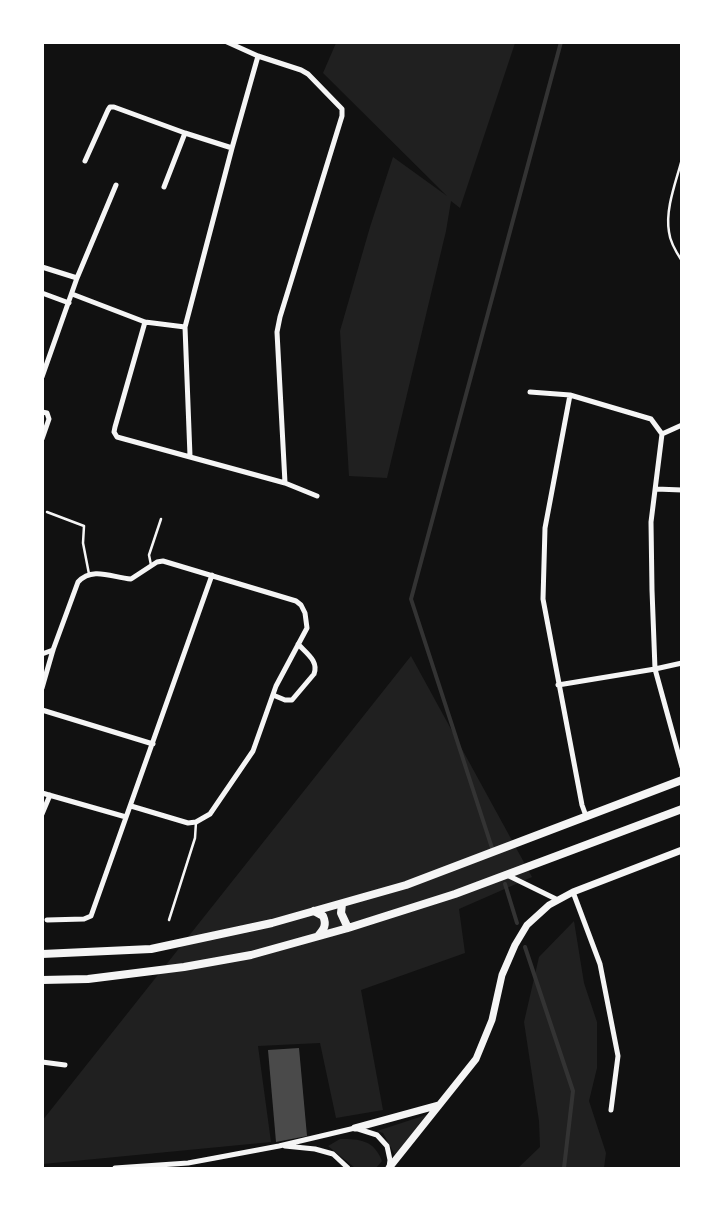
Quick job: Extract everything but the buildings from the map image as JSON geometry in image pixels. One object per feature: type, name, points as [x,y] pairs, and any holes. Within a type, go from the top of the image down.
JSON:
[{"type":"main road","points":[[42,954],[151,949],[272,923],[342,904],[406,885],[682,780]]},
{"type":"main road","points":[[42,980],[88,979],[184,967],[251,955],[405,911],[682,809]]},
{"type":"main road","points":[[342,904],[341,914],[348,928]]},
{"type":"main road","points":[[314,911],[323,916],[325,921],[325,928],[318,936]]},
{"type":"street","points":[[227,42],[258,56],[308,74],[342,109],[342,116],[277,332],[285,484]]},
{"type":"street","points":[[190,456],[185,327],[258,56]]},
{"type":"street","points":[[85,161],[110,107],[232,148]]},
{"type":"street","points":[[164,187],[185,133]]},
{"type":"street","points":[[42,377],[77,278],[116,185]]},
{"type":"street","points":[[42,267],[77,278]]},
{"type":"street","points":[[42,293],[69,302]]},
{"type":"street","points":[[72,294],[145,322],[185,327]]},
{"type":"street","points":[[145,322],[115,426],[114,432],[117,437],[285,484],[317,496]]},
{"type":"street","points":[[530,392],[570,395],[651,420],[662,434],[651,522],[655,669],[682,767]]},
{"type":"street","points":[[570,395],[545,528],[543,599],[558,685],[582,805],[586,816]]},
{"type":"street","points":[[42,412],[47,413],[49,419],[42,439]]},
{"type":"street","points":[[662,434],[682,425]]},
{"type":"street","points":[[656,488],[682,490]]},
{"type":"street","points":[[42,688],[53,650],[78,582],[88,574],[95,573],[131,579],[157,562],[163,561],[296,601],[301,605],[305,613],[307,628],[276,686],[253,751],[210,814],[196,822],[188,823],[131,806]]},
{"type":"street","points":[[44,920],[84,919],[91,916],[212,575]]},
{"type":"street","points":[[273,695],[285,700],[292,700],[314,674],[315,663],[298,644]]},
{"type":"street","points":[[42,654],[53,650]]},
{"type":"street","points":[[558,685],[682,663]]},
{"type":"street","points":[[42,710],[153,744]]},
{"type":"street","points":[[42,793],[126,817]]},
{"type":"street","points":[[42,814],[50,795]]},
{"type":"street","points":[[389,1168],[476,1059],[492,1020],[502,975],[515,945],[528,925],[549,905],[573,892],[682,850]]},
{"type":"street","points":[[507,875],[558,900]]},
{"type":"street","points":[[573,892],[600,964],[618,1056],[611,1110]]},
{"type":"street","points":[[42,1062],[65,1065]]},
{"type":"street","points":[[115,1168],[188,1163],[279,1146],[439,1105]]},
{"type":"street","points":[[355,1128],[377,1135],[387,1146],[390,1160],[389,1168]]},
{"type":"street","points":[[279,1146],[314,1149],[333,1154],[348,1168]]},
{"type":"lane","points":[[682,159],[673,191],[668,232],[673,246],[682,261]]},
{"type":"lane","points":[[47,512],[84,526],[83,543],[88,574]]},
{"type":"lane","points":[[152,566],[149,554],[161,519]]},
{"type":"lane","points":[[169,920],[195,838],[196,822]]},
{"type":"shaded area","points":[[336,43],[515,43],[460,208],[451,201],[446,231],[387,478],[349,476],[340,331],[370,227],[393,157],[447,196],[323,73]]},
{"type":"shaded area","points":[[411,656],[532,877],[459,909],[465,953],[361,990],[383,1110],[336,1118],[320,1043],[258,1046],[271,1142],[43,1164],[42,1121]]},
{"type":"shaded area","points":[[574,921],[584,983],[597,1022],[597,1068],[589,1101],[606,1153],[604,1168],[518,1168],[540,1147],[539,1121],[524,1022],[539,957]]},
{"type":"shaded area","points":[[429,1114],[395,1155],[383,1133],[377,1131]]},
{"type":"shaded area","points":[[340,1139],[354,1139],[366,1142],[375,1149],[382,1161],[376,1168],[355,1168],[328,1146]]},
{"type":"waterway","points":[[492,848],[411,599],[561,42]]},
{"type":"waterway","points":[[505,884],[517,923]]},
{"type":"waterway","points":[[525,947],[573,1091],[564,1168]]}]
